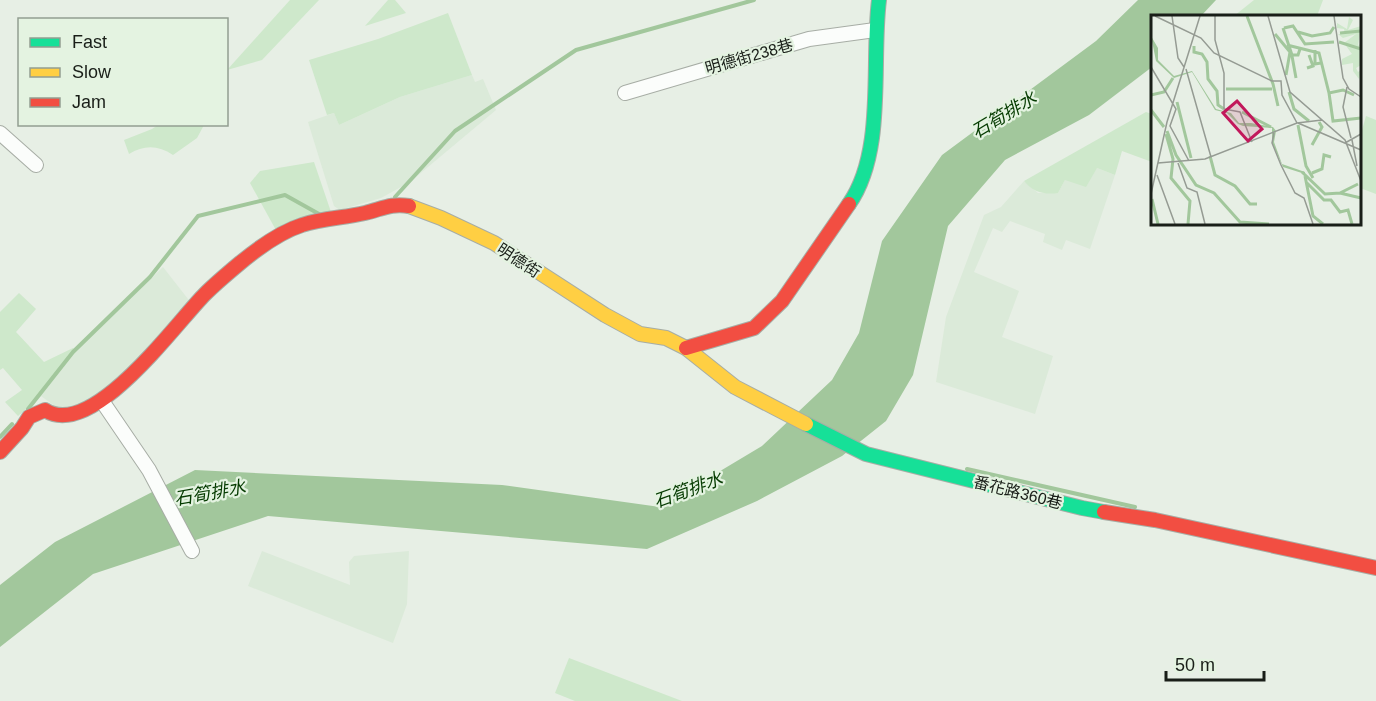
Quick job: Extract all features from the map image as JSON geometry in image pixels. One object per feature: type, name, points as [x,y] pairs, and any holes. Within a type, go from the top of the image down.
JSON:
[{"type":"street","points":[[686,348],[754,328],[782,301],[856,194],[866,165],[874,127],[875,30],[879,0]]},
{"type":"street","name":"明德街238巷","points":[[625,93],[809,39],[875,30]]},
{"type":"street","points":[[0,134],[36,165]]},
{"type":"street","name":"明德街","points":[[0,452],[29,417],[37,412],[45,410],[54,416],[67,416],[102,401],[162,345],[205,294],[240,263],[272,240],[302,225],[356,215],[395,204],[409,206],[441,218],[494,243],[605,315],[640,334],[666,338],[686,348]]},
{"type":"street","name":"番花路360巷","points":[[686,348],[735,387],[867,454],[1082,508],[1155,520],[1376,568]]},
{"type":"street","points":[[102,401],[149,470],[192,551]]},
{"type":"shaded area","points":[[290,0],[319,0],[262,60],[228,69]]},
{"type":"shaded area","points":[[388,0],[395,0],[406,13],[365,26]]},
{"type":"shaded area","points":[[1254,0],[1323,0],[1317,15],[1235,15]]},
{"type":"shaded area","points":[[448,13],[472,75],[400,97],[339,125],[334,113],[327,115],[309,60],[378,39]]},
{"type":"shaded area","points":[[472,75],[475,82],[483,79],[496,110],[410,182],[381,198],[340,210],[334,206],[308,122],[334,113],[339,125],[400,97]]},
{"type":"shaded area","points":[[1146,112],[1151,114],[1151,162],[1122,151],[1115,175],[1097,168],[1086,187],[1065,180],[1058,193],[1039,192],[1024,181]]},
{"type":"shaded area","points":[[1366,116],[1376,120],[1376,194],[1361,188],[1361,134]]},
{"type":"shaded area","points":[[156,126],[203,126],[197,138],[173,155],[162,149],[151,147],[129,154],[124,140]]},
{"type":"shaded area","points":[[314,162],[331,212],[277,232],[250,183],[260,171]]},
{"type":"shaded area","points":[[1097,168],[1115,175],[1090,249],[1066,240],[1062,250],[1043,242],[1045,234],[1010,221],[1002,232],[993,228],[974,272],[1019,291],[1002,337],[1053,356],[1035,414],[936,382],[946,317],[984,215],[1001,207],[1024,181],[1038,193],[1058,193],[1065,180]]},
{"type":"shaded area","points":[[163,267],[195,308],[147,361],[67,415],[41,396],[76,351]]},
{"type":"shaded area","points":[[19,293],[36,309],[16,332],[44,362],[73,348],[76,351],[41,396],[18,416],[5,402],[22,390],[3,368],[0,370],[0,312]]},
{"type":"shaded area","points":[[262,551],[350,585],[349,562],[354,556],[409,551],[407,604],[393,643],[248,586]]},
{"type":"shaded area","points":[[569,658],[682,701],[575,701],[555,693]]},
{"type":"water","name":"石筍排水","points":[[1138,0],[1216,0],[1202,15],[1151,15],[1151,68],[1089,115],[1005,160],[948,226],[913,375],[886,421],[842,456],[757,501],[647,549],[268,516],[93,574],[0,647],[0,585],[55,542],[195,470],[502,485],[660,507],[762,446],[832,380],[859,333],[882,241],[942,155],[1096,41]]},
{"type":"waterway","points":[[395,197],[455,131],[576,50],[754,0]]},
{"type":"waterway","points":[[28,409],[73,352],[150,277],[198,216],[285,195],[319,214]]},
{"type":"waterway","points":[[0,437],[12,424]]},
{"type":"waterway","points":[[967,469],[1135,507]]},
{"type":"traffic: fast","points":[[849,204],[861,183],[873,133],[879,0]]},
{"type":"traffic: fast","points":[[806,424],[866,454],[1104,512]]},
{"type":"traffic: slow","points":[[409,206],[494,243],[605,315],[640,334],[666,338],[686,348],[735,387],[806,424]]},
{"type":"traffic: jam","points":[[686,348],[754,328],[782,301],[849,204]]},
{"type":"traffic: jam","points":[[0,452],[29,417],[45,410],[64,415],[86,409],[109,395],[154,352],[213,286],[277,236],[317,221],[357,215],[392,206],[409,206]]},
{"type":"traffic: jam","points":[[1104,512],[1155,520],[1376,568]]}]
